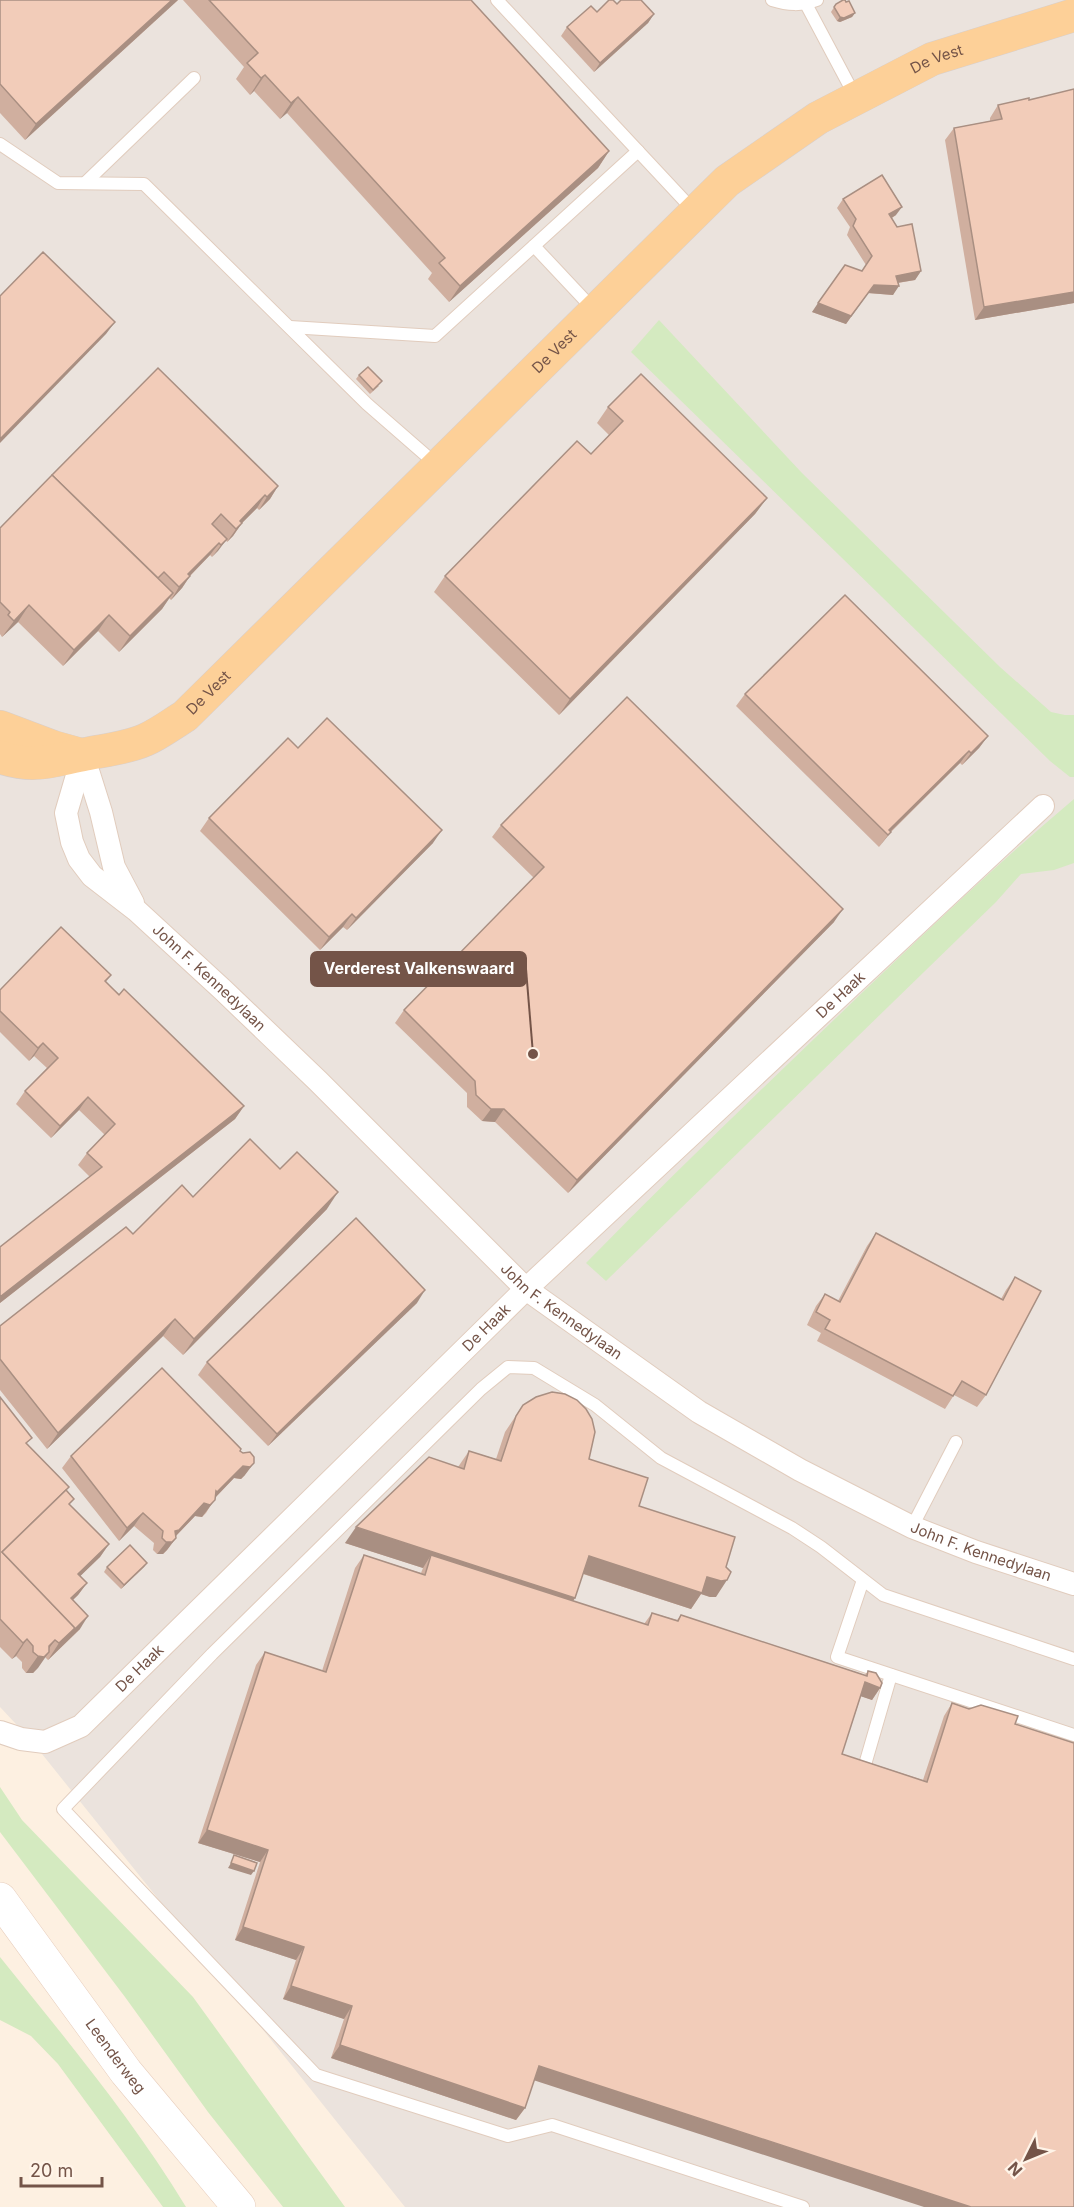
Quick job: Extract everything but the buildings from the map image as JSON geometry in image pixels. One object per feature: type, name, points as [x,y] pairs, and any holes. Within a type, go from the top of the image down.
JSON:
[{"type":"main road","name":"De Vest","points":[[83,755],[130,746],[148,739],[185,716],[727,181],[818,118],[932,59],[1074,15]]},
{"type":"main road","points":[[0,727],[52,747],[83,755]]},
{"type":"main road","points":[[0,757],[33,764],[52,763],[83,755]]},
{"type":"street","name":"John F. Kennedylaan","points":[[83,755],[101,812],[114,867],[136,910]]},
{"type":"street","name":"John F. Kennedylaan","points":[[83,755],[66,813],[72,842],[79,858],[92,876],[136,910],[318,1082],[526,1289],[699,1412],[800,1470],[912,1527],[976,1552],[1074,1584]]},
{"type":"street","name":"De Haak","points":[[0,1732],[21,1739],[45,1742],[81,1726],[526,1289],[1043,807]]},
{"type":"street","name":"Leenderweg","points":[[0,1899],[126,2072],[239,2207]]},
{"type":"lane","points":[[772,0],[787,5],[811,2],[856,99]]},
{"type":"lane","points":[[503,2],[695,212]]},
{"type":"lane","points":[[84,183],[194,78]]},
{"type":"lane","points":[[0,144],[58,183],[144,183],[367,404],[439,466]]},
{"type":"lane","points":[[290,327],[435,336],[638,151]]},
{"type":"lane","points":[[534,246],[595,311]]},
{"type":"lane","points":[[803,2207],[552,2125],[508,2136],[316,2075],[63,1809],[212,1654],[482,1389],[508,1367],[534,1368],[595,1405],[661,1458],[792,1528],[821,1546],[883,1595],[1074,1659]]},
{"type":"lane","points":[[912,1527],[956,1442]]},
{"type":"lane","points":[[863,1580],[837,1658],[1074,1736]]},
{"type":"lane","points":[[864,1768],[891,1675]]},
{"type":"shaded area","points":[[0,0],[1074,0],[1074,2207],[405,2207],[30,1739],[0,1707]]},
{"type":"green space","points":[[659,320],[802,473],[1000,667],[1051,712],[1074,715],[1074,777],[1070,777],[1050,761],[631,352]]},
{"type":"green space","points":[[1074,799],[1074,863],[1054,870],[1021,874],[996,902],[606,1281],[586,1263],[816,1037],[1008,856]]},
{"type":"green space","points":[[0,1787],[22,1820],[193,1997],[345,2207],[283,2207],[208,2112],[125,1997],[0,1832]]},
{"type":"green space","points":[[0,1957],[121,2110],[186,2207],[163,2207],[58,2064],[31,2036],[0,2020]]},
{"type":"place","name":"Verderest Valkenswaard","points":[[533,1054]]}]
